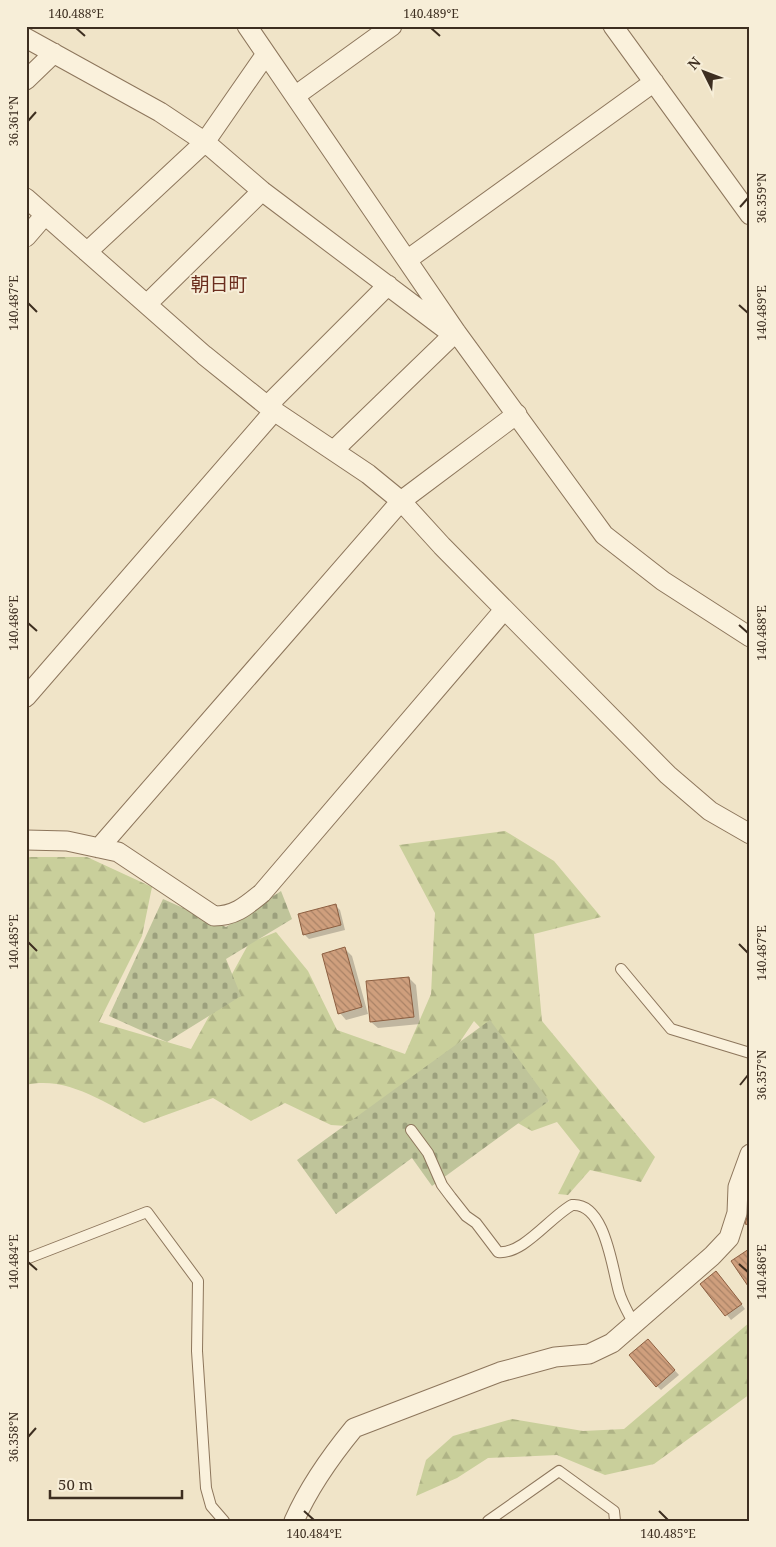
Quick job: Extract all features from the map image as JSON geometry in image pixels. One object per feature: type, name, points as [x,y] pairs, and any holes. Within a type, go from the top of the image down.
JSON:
[{"type":"street","points":[[246,26],[456,332],[604,535],[614,545],[663,581],[750,637]]},
{"type":"street","points":[[295,96],[392,26]]},
{"type":"street","points":[[614,26],[750,215]]},
{"type":"street","points":[[26,38],[160,112],[205,142],[262,191],[444,328],[456,332]]},
{"type":"street","points":[[26,80],[54,53]]},
{"type":"street","points":[[87,252],[205,142],[266,54]]},
{"type":"street","points":[[407,260],[654,82]]},
{"type":"street","points":[[147,304],[262,191]]},
{"type":"street","points":[[26,198],[204,355],[271,409],[368,474],[401,501],[504,610],[692,797],[710,811],[750,834]]},
{"type":"street","points":[[26,237],[45,215]]},
{"type":"street","points":[[26,697],[269,417],[274,399],[388,285]]},
{"type":"street","points":[[334,450],[456,332]]},
{"type":"street","points":[[99,848],[401,501],[517,414]]},
{"type":"street","points":[[26,840],[67,841],[118,852],[214,916],[229,916],[242,910],[262,893],[504,610]]},
{"type":"street","points":[[294,1521],[303,1501],[339,1446],[354,1428],[500,1372],[555,1357],[589,1354],[612,1343],[712,1256],[729,1238],[737,1213],[738,1187],[750,1154]]},
{"type":"lane","points":[[621,969],[671,1028],[750,1053]]},
{"type":"lane","points":[[412,1130],[428,1153],[442,1185],[466,1216],[476,1223],[498,1252],[504,1253],[516,1249],[572,1205],[580,1204],[589,1210],[596,1219],[612,1257],[619,1293],[634,1324]]},
{"type":"lane","points":[[26,1259],[147,1212],[183,1259],[198,1281],[198,1351],[206,1488],[211,1506],[224,1521]]},
{"type":"lane","points":[[488,1521],[559,1472],[614,1511],[615,1521]]},
{"type":"green space","points":[[505,831],[554,861],[601,917],[534,934],[542,1021],[655,1157],[641,1182],[590,1170],[568,1195],[558,1194],[580,1151],[557,1122],[532,1131],[516,1122],[549,1101],[474,1021],[451,1055],[393,1129],[331,1125],[285,1103],[251,1121],[213,1098],[144,1123],[102,1100],[72,1088],[42,1083],[26,1085],[26,857],[87,857],[152,887],[142,936],[99,1022],[191,1049],[249,943],[276,932],[308,971],[337,1030],[405,1054],[431,994],[435,913],[399,845]]},
{"type":"green space","points":[[281,891],[292,919],[226,959],[241,996],[167,1042],[109,1016],[163,899],[226,927]]},
{"type":"green space","points":[[490,1020],[549,1101],[432,1186],[412,1158],[336,1214],[297,1160]]},
{"type":"green space","points":[[750,1322],[750,1394],[654,1464],[605,1475],[557,1455],[488,1458],[457,1478],[416,1496],[426,1460],[453,1436],[512,1419],[583,1431],[624,1429]]},
{"type":"building","points":[[336,904],[341,925],[303,935],[298,914]]},
{"type":"building","points":[[345,947],[362,1007],[338,1014],[322,954]]},
{"type":"building","points":[[409,977],[414,1017],[370,1022],[366,981]]},
{"type":"building","points":[[750,1206],[750,1225],[745,1224]]},
{"type":"building","points":[[750,1249],[750,1289],[731,1261]]},
{"type":"building","points":[[716,1271],[742,1304],[725,1316],[700,1284]]},
{"type":"building","points":[[648,1339],[675,1370],[656,1387],[629,1355]]},
{"type":"district","name":"朝日町","points":[[219,284]]}]
